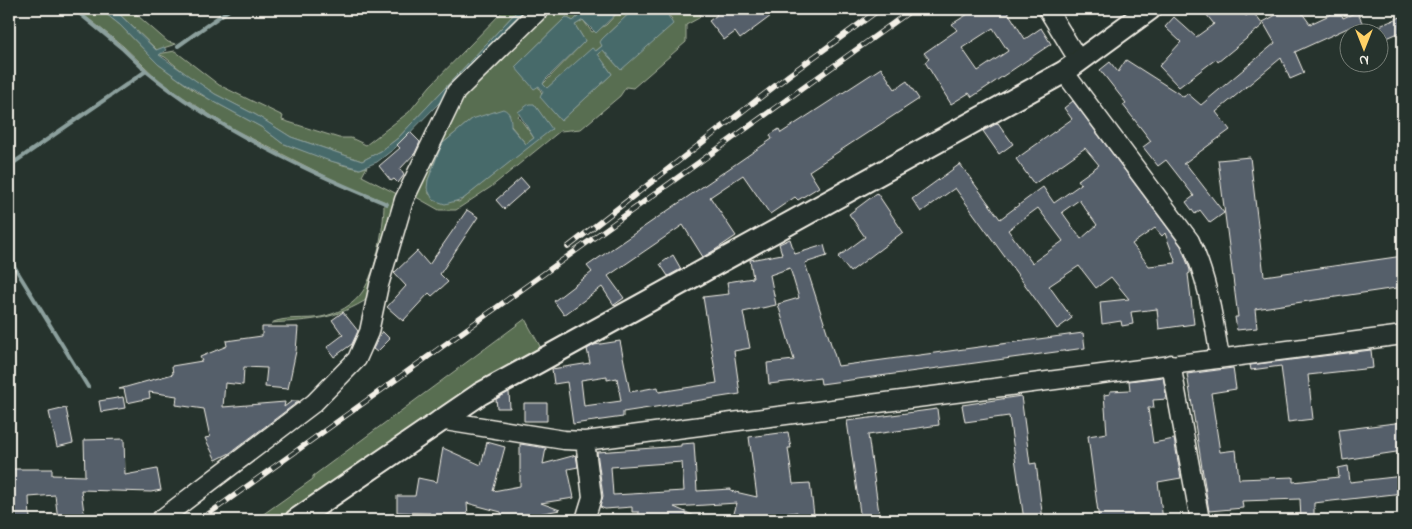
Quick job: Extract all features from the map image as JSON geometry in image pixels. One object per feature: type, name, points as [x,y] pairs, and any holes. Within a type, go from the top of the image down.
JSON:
[{"type":"main road","points":[[296,520],[439,420],[480,394],[1072,67],[1150,9]]},
{"type":"street","points":[[160,520],[314,403],[357,359],[369,332],[379,285],[404,200],[456,92],[540,9]]},
{"type":"street","points":[[1048,10],[1072,67],[1190,241],[1202,266],[1209,290],[1220,358]]},
{"type":"street","points":[[439,420],[564,440],[585,441],[1403,335]]},
{"type":"street","points":[[1172,364],[1200,520]]},
{"type":"street","points":[[585,441],[592,497],[585,520]]},
{"type":"green space","points":[[76,9],[100,9],[120,25],[158,64],[196,92],[261,127],[282,143],[343,165],[359,169],[367,167],[362,176],[399,195],[371,297],[358,305],[323,318],[271,323],[327,316],[355,301],[368,283],[372,272],[381,237],[384,204],[388,203],[339,183],[229,127],[164,85],[123,46]]},
{"type":"green space","points":[[114,9],[130,9],[168,42],[176,44],[157,50]]},
{"type":"green space","points":[[505,9],[519,9],[398,138],[381,151],[362,161],[291,137],[256,115],[215,94],[165,57],[158,54],[175,51],[219,85],[283,116],[282,120],[339,138],[351,138],[366,145],[409,112],[430,86]]},
{"type":"green space","points":[[545,9],[576,9],[579,15],[573,21],[566,17],[515,67],[538,86],[550,108],[561,121],[612,74],[598,55],[603,50],[621,70],[672,19],[666,12],[671,9],[702,9],[699,18],[686,25],[686,42],[633,88],[626,87],[620,96],[581,129],[560,131],[491,187],[456,210],[439,210],[416,197],[461,97]],"holes":[[[534,104],[551,129],[459,202],[429,194],[428,180],[442,144],[472,119],[479,118],[511,126],[526,144],[534,138],[518,116]]]},
{"type":"green space","points":[[621,9],[634,9],[602,39],[602,46],[547,88],[543,84],[585,41],[575,25],[583,20],[592,32],[606,25]]},
{"type":"green space","points":[[525,319],[541,348],[431,414],[281,520],[255,520],[313,479],[313,476]]},
{"type":"water","points":[[100,9],[114,9],[156,50],[164,47],[166,50],[159,55],[215,94],[256,115],[291,137],[362,161],[381,151],[398,138],[519,9],[531,9],[395,148],[377,162],[360,169],[327,160],[282,143],[261,127],[209,99],[158,64],[120,25]]},
{"type":"water","points":[[576,9],[621,9],[596,33],[583,20],[575,25],[585,41],[545,80],[543,84],[547,88],[592,48],[596,51],[602,46],[600,42],[602,39],[634,9],[671,9],[666,12],[673,24],[621,70],[603,50],[598,54],[612,74],[561,121],[540,97],[543,92],[539,86],[534,89],[515,67],[566,17],[573,21],[579,16]]},
{"type":"water","points":[[529,104],[534,104],[552,129],[463,199],[445,204],[433,200],[427,188],[428,180],[442,144],[472,119],[503,109],[509,114],[511,127],[526,144],[534,138],[518,112]]},
{"type":"building","points":[[712,9],[766,9],[771,16],[740,39],[735,32],[724,40],[709,21],[717,15]]},
{"type":"building","points":[[976,9],[1006,9],[1025,39],[1041,28],[1051,44],[972,97],[969,93],[951,104],[925,62],[929,59],[924,53],[957,30],[952,24]],"holes":[[[993,28],[1008,51],[978,71],[962,48]]]},
{"type":"building","points":[[1202,9],[1240,9],[1246,16],[1252,11],[1263,25],[1218,62],[1216,59],[1179,87],[1159,66],[1181,42],[1165,27],[1174,17],[1196,37],[1214,24]]},
{"type":"building","points":[[1287,9],[1299,9],[1310,24],[1340,10],[1343,18],[1357,12],[1362,22],[1340,22],[1340,31],[1295,52],[1304,73],[1290,79],[1281,58],[1216,112],[1230,130],[1183,164],[1186,164],[1224,213],[1210,223],[1200,210],[1195,214],[1186,202],[1194,196],[1166,160],[1158,166],[1143,147],[1151,141],[1123,105],[1126,103],[1100,70],[1110,62],[1118,72],[1126,60],[1184,97],[1187,93],[1201,105],[1275,43],[1263,22]]},
{"type":"building","points":[[1403,16],[1403,31],[1390,37],[1389,22]]},
{"type":"building","points":[[881,68],[895,89],[907,81],[919,99],[809,171],[819,187],[798,200],[795,197],[770,214],[743,175],[710,197],[736,236],[703,257],[683,225],[608,276],[624,298],[614,305],[602,287],[564,315],[554,301],[592,272],[587,266],[772,139],[770,135],[779,129],[781,133]]},
{"type":"building","points":[[1073,101],[1181,246],[1190,270],[1188,274],[1194,324],[1159,329],[1157,309],[1131,312],[1133,324],[1122,326],[1121,321],[1102,324],[1100,302],[1129,299],[1111,277],[1096,288],[1079,266],[1049,286],[1072,318],[1057,329],[955,188],[921,212],[912,199],[960,164],[1000,219],[1043,187],[1054,203],[1081,184],[1078,180],[1099,165],[1085,148],[1034,184],[1016,159],[1072,119],[1064,108]],"holes":[[[1079,200],[1097,225],[1081,239],[1062,212]],[[1038,208],[1063,241],[1032,263],[1008,230]],[[1155,228],[1162,236],[1165,233],[1176,263],[1149,266],[1132,244]]]},
{"type":"building","points":[[998,123],[1013,144],[999,154],[983,131]]},
{"type":"building","points":[[410,132],[420,142],[415,153],[400,169],[404,175],[398,183],[394,179],[391,181],[379,166],[400,148],[397,145]]},
{"type":"building","points":[[1250,157],[1264,276],[1403,256],[1403,287],[1255,309],[1257,328],[1237,330],[1235,317],[1238,317],[1218,160]]},
{"type":"building","points":[[521,178],[529,187],[504,209],[496,200]]},
{"type":"building","points":[[877,193],[903,232],[850,272],[838,257],[865,237],[849,214]]},
{"type":"building","points":[[467,210],[478,217],[440,274],[448,282],[432,296],[429,293],[403,321],[387,307],[406,286],[394,273],[417,251],[429,265]]},
{"type":"building","points":[[790,239],[795,254],[824,245],[827,256],[805,263],[838,366],[1083,333],[1085,348],[821,384],[820,378],[769,384],[767,363],[794,360],[778,304],[799,298],[790,268],[770,275],[776,305],[743,312],[750,348],[734,351],[740,394],[623,412],[623,417],[573,424],[567,382],[554,384],[552,369],[590,363],[587,349],[594,345],[620,341],[630,392],[658,387],[659,392],[717,383],[703,297],[729,294],[727,282],[753,278],[750,260],[782,254],[779,244]],"holes":[[[607,376],[607,380],[617,378],[621,401],[584,406],[581,380]]]},
{"type":"building","points":[[673,255],[681,269],[668,276],[660,264]]},
{"type":"building","points":[[343,312],[358,331],[352,344],[334,357],[327,347],[343,335],[332,320]]},
{"type":"building","points":[[262,327],[298,327],[296,351],[288,389],[265,387],[267,368],[244,367],[243,385],[225,383],[223,407],[285,402],[284,407],[292,401],[299,401],[230,453],[216,460],[205,438],[210,437],[204,409],[176,405],[177,396],[149,392],[150,398],[127,403],[124,389],[119,389],[173,374],[172,366],[202,361],[200,357],[227,346],[226,341],[262,336]]},
{"type":"building","points":[[382,331],[390,339],[377,352],[373,349]]},
{"type":"building","points":[[1371,350],[1373,368],[1308,375],[1313,419],[1288,422],[1281,366],[1251,370],[1250,365]]},
{"type":"building","points":[[1233,368],[1236,389],[1211,393],[1220,452],[1236,450],[1239,479],[1293,477],[1293,482],[1339,477],[1338,468],[1348,466],[1350,482],[1403,476],[1403,493],[1314,503],[1314,520],[1301,520],[1300,499],[1242,501],[1243,508],[1209,511],[1187,374]]},
{"type":"building","points":[[1163,377],[1167,399],[1153,400],[1154,408],[1148,408],[1153,443],[1174,439],[1181,478],[1158,482],[1163,520],[1099,520],[1088,436],[1107,433],[1104,395],[1110,394],[1110,391],[1130,390],[1129,381]]},
{"type":"building","points":[[509,392],[510,408],[497,408],[496,399]]},
{"type":"building","points":[[1021,396],[1030,464],[1036,463],[1043,520],[1024,520],[1009,416],[965,422],[962,405]]},
{"type":"building","points":[[123,397],[125,408],[101,412],[99,401]]},
{"type":"building","points":[[524,403],[547,403],[547,421],[524,421]]},
{"type":"building","points":[[66,408],[73,443],[57,447],[49,412]]},
{"type":"building","points":[[937,409],[939,425],[868,435],[880,520],[861,520],[847,421]]},
{"type":"building","points":[[1403,422],[1403,451],[1343,460],[1339,430]]},
{"type":"building","points":[[788,432],[791,448],[788,448],[793,484],[810,483],[814,515],[797,517],[797,512],[771,515],[769,520],[732,520],[737,503],[674,507],[704,520],[639,520],[639,512],[632,512],[632,507],[605,509],[600,507],[603,496],[597,452],[681,446],[681,444],[694,443],[697,491],[731,489],[731,491],[757,497],[749,437]],"holes":[[[682,462],[684,491],[613,495],[611,467]]]},
{"type":"building","points":[[124,439],[125,475],[157,469],[161,490],[151,492],[81,490],[85,520],[58,520],[55,495],[29,497],[30,520],[9,520],[9,469],[52,469],[52,475],[85,476],[84,440]]},
{"type":"building","points":[[487,442],[505,447],[493,491],[520,486],[520,444],[546,448],[543,464],[576,455],[578,467],[568,469],[574,498],[541,503],[560,510],[504,520],[501,512],[467,503],[468,516],[430,518],[430,513],[397,512],[397,496],[415,496],[418,478],[437,482],[443,448],[481,465]]},
{"type":"waterway","points":[[74,9],[123,49],[146,71]]},
{"type":"waterway","points":[[178,46],[230,9]]},
{"type":"waterway","points":[[9,166],[146,71],[172,91],[230,129],[293,162],[387,204]]},
{"type":"waterway","points":[[9,258],[88,387]]},
{"type":"railway","points":[[568,247],[789,75],[880,9]]},
{"type":"railway","points":[[200,520],[913,9]]}]
